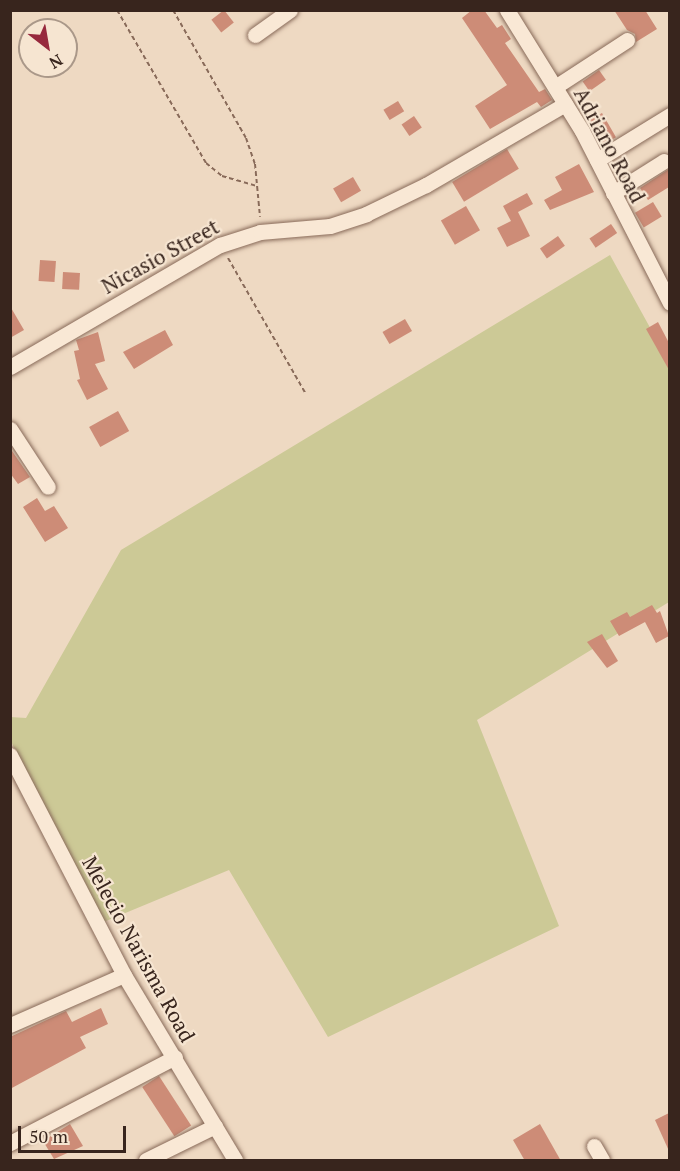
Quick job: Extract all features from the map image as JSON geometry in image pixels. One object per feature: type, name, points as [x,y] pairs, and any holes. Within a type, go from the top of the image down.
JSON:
[{"type":"street","points":[[255,35],[290,10]]},
{"type":"street","name":"Adriano Road","points":[[507,10],[597,160],[669,303]]},
{"type":"street","points":[[555,87],[627,40]]},
{"type":"street","name":"Nicasio Street","points":[[10,366],[220,245],[260,232],[310,230],[366,214],[426,185],[565,104]]},
{"type":"street","points":[[597,160],[669,115]]},
{"type":"street","points":[[613,193],[663,161]]},
{"type":"street","points":[[10,429],[48,487]]},
{"type":"street","name":"Melecio Narisma Road","points":[[10,755],[124,975],[235,1161]]},
{"type":"street","points":[[10,1025],[124,975]]},
{"type":"street","points":[[10,1143],[175,1057]]},
{"type":"street","points":[[146,1161],[215,1126]]},
{"type":"street","points":[[594,1146],[602,1161]]},
{"type":"path","points":[[117,10],[206,163],[222,176],[258,186]]},
{"type":"path","points":[[173,10],[246,138],[258,186],[260,232]]},
{"type":"path","points":[[220,245],[306,394]]},
{"type":"shaded area","points":[[610,255],[669,362],[669,602],[477,720],[559,926],[328,1037],[229,870],[94,926],[11,741],[10,717],[26,718],[121,550]]},
{"type":"building","points":[[224,10],[234,23],[221,32],[211,20]]},
{"type":"building","points":[[472,10],[484,10],[497,28],[502,25],[511,39],[505,43],[539,92],[545,89],[552,100],[541,107],[537,102],[490,129],[475,106],[507,85],[462,18]]},
{"type":"building","points":[[614,10],[645,10],[657,29],[636,42],[635,34],[627,30]]},
{"type":"building","points":[[599,70],[606,80],[589,91],[583,81]]},
{"type":"building","points":[[398,101],[404,111],[390,120],[383,110]]},
{"type":"building","points":[[602,113],[616,137],[601,146],[587,122]]},
{"type":"building","points":[[414,116],[422,128],[409,136],[402,124]]},
{"type":"building","points":[[507,149],[519,169],[464,202],[452,182]]},
{"type":"building","points":[[579,164],[594,192],[550,210],[544,200],[562,190],[555,177]]},
{"type":"building","points":[[669,169],[669,187],[648,200],[640,188]]},
{"type":"building","points":[[353,177],[361,191],[341,202],[333,189]]},
{"type":"building","points":[[527,193],[533,204],[518,212],[530,236],[507,247],[497,228],[511,221],[503,206]]},
{"type":"building","points":[[653,202],[662,217],[644,227],[635,213]]},
{"type":"building","points":[[466,206],[480,230],[455,245],[441,220]]},
{"type":"building","points":[[611,224],[617,233],[596,248],[589,239]]},
{"type":"building","points":[[558,236],[565,246],[547,258],[540,249]]},
{"type":"building","points":[[40,260],[56,261],[54,282],[39,281]]},
{"type":"building","points":[[63,272],[80,273],[79,290],[62,289]]},
{"type":"building","points":[[10,306],[24,330],[10,338]]},
{"type":"building","points":[[405,319],[412,331],[389,344],[382,332]]},
{"type":"building","points":[[658,322],[669,343],[669,370],[646,329]]},
{"type":"building","points":[[165,330],[173,345],[134,369],[123,352]]},
{"type":"building","points":[[98,332],[105,361],[95,364],[108,389],[87,400],[77,380],[80,379],[74,351],[79,350],[76,340]]},
{"type":"building","points":[[118,411],[129,431],[100,447],[89,427]]},
{"type":"building","points":[[10,448],[30,477],[18,484],[10,473]]},
{"type":"building","points":[[37,498],[45,511],[54,506],[68,528],[45,542],[23,507]]},
{"type":"building","points":[[652,605],[657,613],[660,611],[669,636],[656,643],[645,622],[619,636],[610,621],[627,612],[630,617]]},
{"type":"building","points":[[602,634],[618,661],[607,668],[587,642]]},
{"type":"building","points":[[101,1008],[108,1024],[80,1037],[86,1048],[10,1089],[10,1037],[66,1011],[72,1022]]},
{"type":"building","points":[[159,1076],[191,1125],[174,1136],[142,1087]]},
{"type":"building","points":[[669,1113],[669,1151],[655,1120]]},
{"type":"building","points":[[70,1124],[83,1146],[54,1159],[43,1141]]},
{"type":"building","points":[[540,1124],[561,1161],[525,1161],[513,1140]]}]
